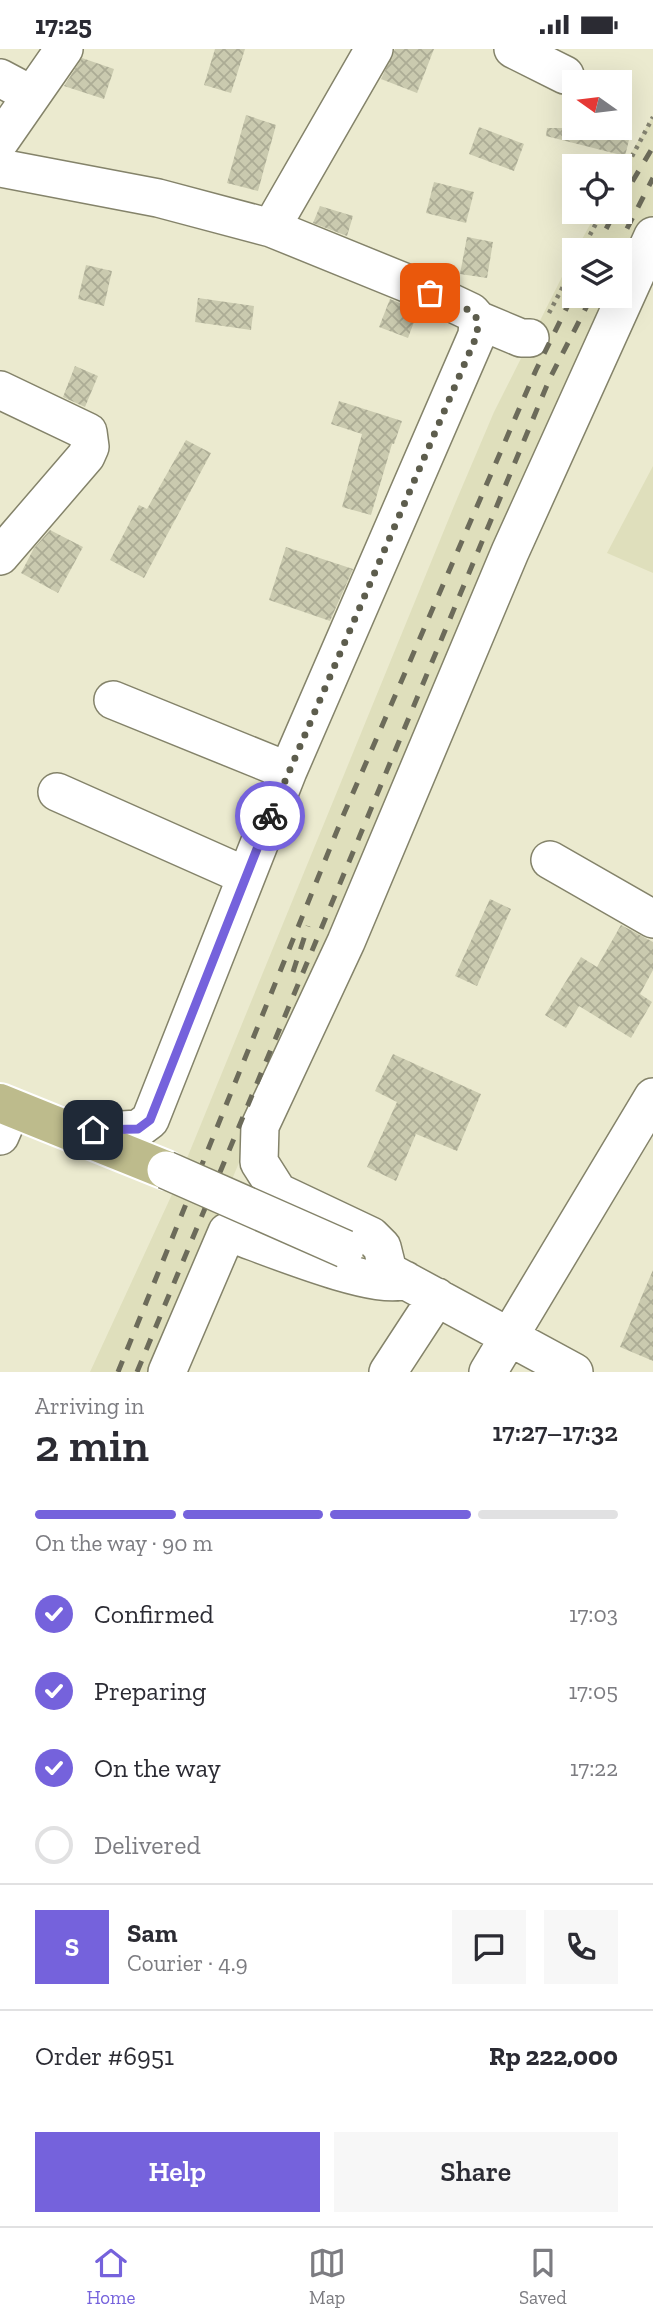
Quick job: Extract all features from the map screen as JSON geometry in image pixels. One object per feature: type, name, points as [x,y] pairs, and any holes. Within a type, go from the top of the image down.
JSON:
[{"type":"main road","points":[[4,1116],[74,1133],[166,1170]]},
{"type":"street","points":[[0,141],[64,49]]},
{"type":"street","points":[[271,228],[374,49]]},
{"type":"street","points":[[513,49],[562,74]]},
{"type":"street","points":[[0,78],[32,95]]},
{"type":"street","points":[[0,168],[158,198],[271,228],[471,311],[478,320],[522,338],[530,338]]},
{"type":"street","points":[[396,1275],[382,1247],[371,1236],[278,1192],[259,1162],[260,1126],[346,942],[510,552],[653,236]]},
{"type":"street","points":[[74,1133],[138,1129],[150,1120],[288,771],[477,335],[478,320]]},
{"type":"street","points":[[0,390],[54,413],[88,432],[90,437],[86,456],[0,557]]},
{"type":"street","points":[[113,701],[288,771]]},
{"type":"street","points":[[57,792],[246,876]]},
{"type":"street","points":[[550,860],[653,919]]},
{"type":"street","points":[[488,1372],[653,1097]]},
{"type":"street","points":[[166,1170],[345,1249],[574,1372]]},
{"type":"street","points":[[167,1372],[227,1232],[381,1283],[396,1275]]},
{"type":"street","points":[[388,1372],[437,1297]]},
{"type":"path","points":[[632,156],[653,117]]},
{"type":"path","points":[[530,338],[545,321],[562,289]]},
{"type":"shaded area","points":[[653,116],[653,215],[632,254],[632,238],[583,238],[590,224],[632,224],[630,154]]},
{"type":"shaded area","points":[[562,277],[562,308],[605,308],[305,1004],[152,1372],[90,1372],[174,1190],[494,412]]},
{"type":"shaded area","points":[[653,466],[653,573],[607,553]]},
{"type":"building","points":[[215,49],[245,49],[231,93],[204,85]]},
{"type":"building","points":[[395,49],[434,49],[417,93],[381,79]]},
{"type":"building","points":[[82,58],[114,69],[104,99],[64,86]]},
{"type":"building","points":[[246,115],[276,125],[258,191],[227,183]]},
{"type":"building","points":[[479,127],[524,144],[514,171],[469,154]]},
{"type":"building","points":[[547,128],[562,128],[562,140],[629,140],[626,154],[617,154],[546,136]]},
{"type":"building","points":[[434,182],[474,192],[466,223],[426,213]]},
{"type":"building","points":[[320,206],[353,216],[347,236],[313,223]]},
{"type":"building","points":[[467,237],[493,242],[487,278],[460,274]]},
{"type":"building","points":[[86,265],[112,271],[104,306],[78,299]]},
{"type":"building","points":[[198,298],[254,306],[251,330],[195,322]]},
{"type":"building","points":[[390,299],[418,311],[408,338],[379,327]]},
{"type":"building","points":[[75,366],[98,376],[85,407],[63,397]]},
{"type":"building","points":[[339,401],[402,421],[392,444],[371,515],[342,507],[362,434],[331,424]]},
{"type":"building","points":[[186,440],[211,453],[144,578],[110,560],[139,505],[147,509]]},
{"type":"building","points":[[50,530],[83,547],[58,593],[21,573],[34,548]]},
{"type":"building","points":[[286,547],[353,569],[330,621],[269,600]]},
{"type":"building","points":[[490,899],[511,909],[477,986],[455,976]]},
{"type":"building","points":[[621,925],[653,942],[653,970],[640,994],[652,1002],[631,1038],[579,1006],[566,1028],[545,1015],[581,957],[597,967]]},
{"type":"building","points":[[393,1054],[481,1094],[457,1151],[416,1134],[396,1181],[367,1167],[397,1102],[375,1091]]},
{"type":"building","points":[[653,1270],[653,1361],[620,1347]]},
{"type":"railway","points":[[632,182],[653,147]]},
{"type":"railway","points":[[622,238],[653,178]]},
{"type":"railway","points":[[601,238],[609,224]]},
{"type":"railway","points":[[118,1372],[343,816],[536,370],[567,308]]},
{"type":"railway","points":[[137,1372],[550,378],[586,308]]},
{"type":"railway","points":[[293,972],[308,926]]},
{"type":"way so far","points":[[270,816],[477,335],[478,320],[471,311],[430,293]]},
{"type":"route","points":[[93,1130],[138,1129],[150,1120],[270,816]]}]
